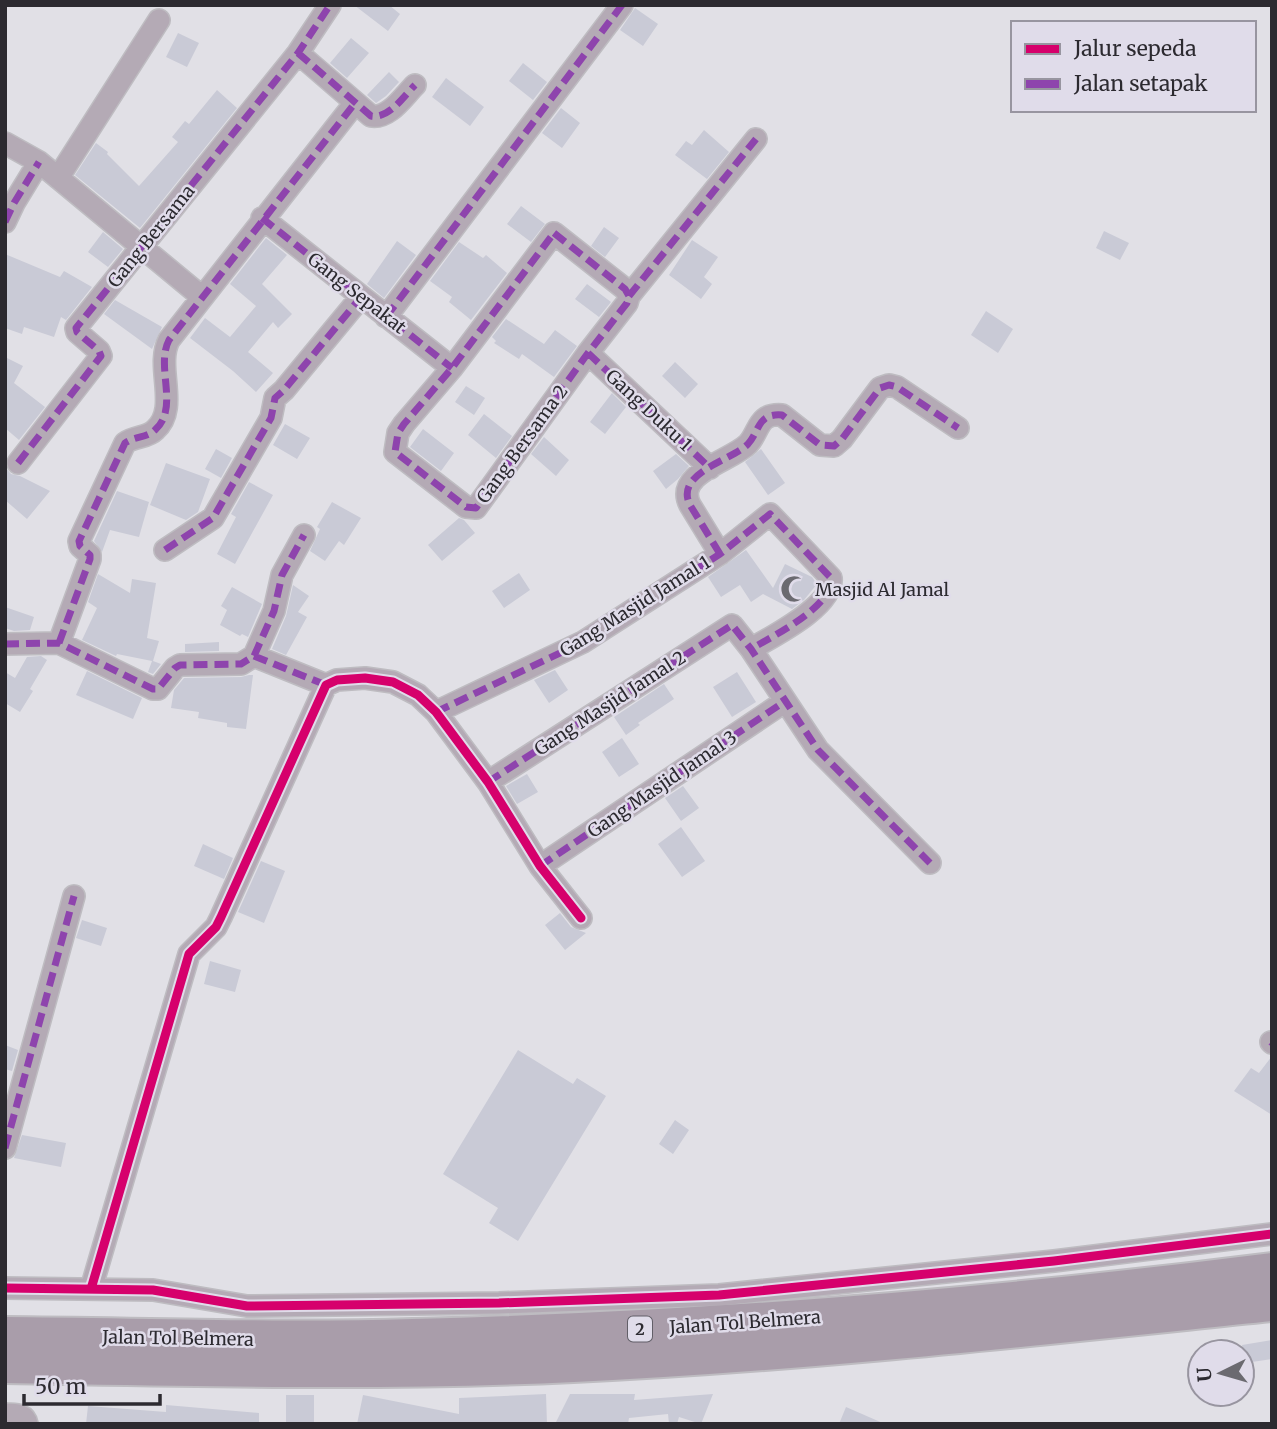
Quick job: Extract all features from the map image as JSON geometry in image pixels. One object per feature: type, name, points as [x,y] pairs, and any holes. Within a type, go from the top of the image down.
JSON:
[{"type":"highway","name":"Jalan Tol Belmera","points":[[5,1336],[197,1340],[399,1338],[637,1330],[818,1318],[1116,1292],[1272,1272]]},
{"type":"highway","name":"Jalan Tol Belmera","points":[[5,1364],[222,1367],[571,1363],[834,1347],[1272,1302]]},
{"type":"street","name":"Gang Bersama","points":[[18,463],[100,356],[99,351],[76,332],[76,328],[298,53],[330,5]]},
{"type":"street","points":[[386,317],[622,5]]},
{"type":"street","points":[[58,178],[159,20]]},
{"type":"street","points":[[298,53],[371,116],[385,115],[415,85]]},
{"type":"street","points":[[59,643],[90,559],[79,541],[125,443],[156,430],[164,419],[165,347],[262,218],[355,103]]},
{"type":"street","points":[[629,296],[756,139]]},
{"type":"street","points":[[5,143],[40,162],[202,297]]},
{"type":"street","points":[[5,222],[13,203],[40,162]]},
{"type":"street","name":"Gang Sepakat","points":[[262,218],[452,368]]},
{"type":"street","name":"Gang Bersama 2","points":[[554,233],[625,289],[629,296],[627,303],[476,508],[466,507],[395,452],[398,433],[452,368],[554,233]]},
{"type":"street","points":[[165,550],[213,518],[271,418],[275,398],[361,297]]},
{"type":"street","name":"Gang Duku 1","points":[[588,353],[710,468]]},
{"type":"street","points":[[720,554],[686,497],[687,487],[710,468],[748,444],[757,427],[766,418],[775,414],[782,415],[820,445],[834,446],[880,388],[889,385],[897,387],[958,428]]},
{"type":"street","name":"Gang Masjid Jamal 1","points":[[436,712],[583,642],[720,554],[770,514],[831,578],[831,588],[822,603],[751,649]]},
{"type":"street","points":[[5,644],[59,643],[153,689],[158,689],[180,665],[241,664],[254,656],[275,611],[282,575],[304,535]]},
{"type":"street","name":"Gang Masjid Jamal 2","points":[[488,782],[732,625],[751,649]]},
{"type":"street","points":[[751,649],[818,750],[930,863]]},
{"type":"street","points":[[254,656],[326,685]]},
{"type":"street","points":[[91,1289],[189,954],[216,927],[326,685],[337,680],[365,678],[393,682],[418,695],[436,712],[488,782],[540,866],[582,918]]},
{"type":"street","name":"Gang Masjid Jamal 3","points":[[540,866],[785,702]]},
{"type":"street","points":[[5,1148],[75,896]]},
{"type":"street","points":[[5,1288],[153,1290],[247,1306],[499,1303],[719,1295],[1054,1261],[1272,1234]]},
{"type":"street","points":[[5,1415],[20,1415],[26,1419],[27,1424]]},
{"type":"building","points":[[354,5],[389,5],[400,14],[388,31]]},
{"type":"building","points":[[635,8],[658,24],[643,46],[620,30]]},
{"type":"building","points":[[178,33],[199,43],[187,67],[166,57]]},
{"type":"building","points":[[351,38],[369,53],[347,78],[330,63]]},
{"type":"building","points":[[523,63],[547,82],[533,100],[509,81]]},
{"type":"building","points":[[389,72],[399,82],[376,103],[367,95]]},
{"type":"building","points":[[446,78],[484,107],[470,126],[432,97]]},
{"type":"building","points":[[217,90],[237,108],[140,228],[75,175],[96,143],[108,152],[139,186],[178,142],[172,137],[185,121],[189,124]]},
{"type":"building","points":[[561,108],[580,123],[562,148],[542,133]]},
{"type":"building","points":[[704,130],[729,152],[707,179],[675,155],[686,141],[692,145]]},
{"type":"building","points":[[521,206],[545,224],[531,242],[507,224]]},
{"type":"building","points":[[604,227],[619,238],[605,257],[591,246]]},
{"type":"building","points":[[1104,231],[1129,243],[1120,260],[1096,248]]},
{"type":"building","points":[[103,232],[123,249],[108,267],[88,252]]},
{"type":"building","points":[[266,238],[287,255],[262,284],[292,314],[278,328],[273,322],[248,352],[273,373],[256,392],[190,338],[205,318],[230,337],[256,306],[230,284]]},
{"type":"building","points":[[692,240],[718,257],[704,277],[712,284],[701,299],[669,275]]},
{"type":"building","points":[[397,241],[416,255],[384,298],[367,284]]},
{"type":"building","points":[[459,242],[483,258],[486,255],[507,273],[471,320],[449,302],[452,297],[430,281]]},
{"type":"building","points":[[5,254],[60,277],[64,271],[92,287],[66,320],[61,317],[54,337],[24,327],[22,334],[5,328]]},
{"type":"building","points":[[587,284],[611,302],[599,317],[575,299]]},
{"type":"building","points":[[115,300],[162,327],[152,349],[104,314]]},
{"type":"building","points":[[986,311],[1013,329],[998,353],[971,335]]},
{"type":"building","points":[[506,319],[544,344],[555,330],[577,346],[554,377],[522,354],[519,359],[494,343],[496,341],[492,337]]},
{"type":"building","points":[[5,357],[23,366],[14,383],[45,407],[19,440],[5,428]]},
{"type":"building","points":[[675,362],[698,384],[685,398],[662,376]]},
{"type":"building","points":[[466,386],[485,398],[474,415],[455,402]]},
{"type":"building","points":[[612,393],[626,407],[605,434],[590,422]]},
{"type":"building","points":[[484,414],[512,436],[496,458],[468,435]]},
{"type":"building","points":[[285,424],[310,438],[297,459],[273,445]]},
{"type":"building","points":[[423,429],[454,453],[441,471],[410,447]]},
{"type":"building","points":[[544,437],[569,460],[556,476],[531,454]]},
{"type":"building","points":[[216,449],[232,458],[221,478],[205,469]]},
{"type":"building","points":[[761,449],[785,483],[768,495],[745,462]]},
{"type":"building","points":[[676,454],[689,466],[666,489],[653,471]]},
{"type":"building","points":[[166,463],[210,479],[198,512],[186,520],[150,505]]},
{"type":"building","points":[[5,467],[11,474],[50,491],[27,519],[5,500]]},
{"type":"building","points":[[249,482],[273,495],[235,564],[217,554],[236,517],[231,514]]},
{"type":"building","points":[[117,491],[149,502],[139,537],[110,530],[102,552],[94,541]]},
{"type":"building","points":[[332,502],[361,518],[344,545],[339,541],[325,561],[310,551],[320,529],[317,527]]},
{"type":"building","points":[[459,518],[475,533],[442,561],[428,545]]},
{"type":"building","points":[[746,550],[773,588],[785,564],[812,577],[817,584],[804,600],[792,609],[763,594],[751,602],[740,585],[721,597],[708,577]]},
{"type":"building","points":[[519,573],[530,590],[504,608],[492,591]]},
{"type":"building","points":[[98,574],[130,593],[132,579],[156,583],[147,638],[159,641],[153,661],[161,664],[153,674],[148,672],[152,661],[117,654],[116,656],[82,640],[97,608],[88,602]]},
{"type":"building","points":[[293,585],[309,596],[298,612],[307,617],[286,655],[272,649],[286,616]]},
{"type":"building","points":[[232,587],[262,604],[248,637],[242,634],[240,636],[220,625],[227,610],[221,606]]},
{"type":"building","points":[[5,607],[34,617],[30,630],[14,631],[5,628]]},
{"type":"building","points":[[219,642],[219,651],[185,652],[185,644]]},
{"type":"building","points":[[41,656],[47,660],[20,712],[5,703],[5,672],[15,678],[27,657]]},
{"type":"building","points":[[555,670],[568,690],[549,703],[534,680]]},
{"type":"building","points":[[87,671],[142,698],[133,719],[76,695]]},
{"type":"building","points":[[737,672],[756,702],[732,717],[713,687]]},
{"type":"building","points":[[253,675],[246,729],[227,727],[227,723],[198,718],[199,712],[171,708],[174,690],[184,678]]},
{"type":"building","points":[[664,684],[674,699],[638,723],[640,725],[626,735],[614,717]]},
{"type":"building","points":[[622,738],[639,764],[619,777],[602,752]]},
{"type":"building","points":[[527,774],[538,792],[517,804],[506,786]]},
{"type":"building","points":[[683,786],[699,808],[681,821],[665,798]]},
{"type":"building","points":[[681,827],[705,861],[682,877],[658,844]]},
{"type":"building","points":[[203,844],[233,858],[224,879],[194,866]]},
{"type":"building","points":[[261,861],[285,871],[264,923],[238,912]]},
{"type":"building","points":[[560,913],[571,927],[586,933],[565,950],[545,925]]},
{"type":"building","points":[[82,920],[107,928],[101,946],[76,938]]},
{"type":"building","points":[[210,961],[241,970],[235,992],[204,984]]},
{"type":"building","points":[[5,1045],[18,1050],[12,1071],[5,1069]]},
{"type":"building","points":[[518,1050],[573,1084],[577,1078],[606,1096],[518,1241],[489,1223],[498,1208],[443,1174]]},
{"type":"building","points":[[1272,1056],[1272,1115],[1234,1091],[1251,1068],[1259,1073]]},
{"type":"building","points":[[675,1120],[689,1130],[673,1154],[659,1144]]},
{"type":"building","points":[[22,1135],[66,1143],[61,1167],[14,1158]]},
{"type":"building","points":[[1272,1340],[1272,1359],[1256,1361],[1256,1343]]},
{"type":"building","points":[[546,1394],[547,1424],[357,1424],[363,1395],[459,1414],[459,1398]]},
{"type":"building","points":[[570,1394],[635,1394],[634,1400],[713,1394],[701,1424],[679,1417],[677,1424],[669,1424],[668,1414],[629,1418],[628,1424],[555,1424]]},
{"type":"building","points":[[286,1395],[314,1395],[314,1422],[286,1422]]},
{"type":"building","points":[[166,1405],[259,1413],[259,1424],[86,1424],[88,1406],[166,1412]]},
{"type":"building","points":[[846,1407],[885,1424],[839,1424]]},
{"type":"marked path","points":[[18,463],[101,356],[76,328],[298,53],[330,5]]},
{"type":"marked path","points":[[386,317],[622,5]]},
{"type":"marked path","points":[[298,53],[371,116],[390,111],[415,85]]},
{"type":"marked path","points":[[59,643],[90,559],[79,541],[125,443],[152,433],[162,421],[166,410],[164,362],[169,340],[355,103]]},
{"type":"marked path","points":[[629,296],[756,139]]},
{"type":"marked path","points":[[5,222],[39,162]]},
{"type":"marked path","points":[[262,218],[452,368]]},
{"type":"marked path","points":[[554,233],[625,289],[629,296],[627,303],[476,508],[466,507],[395,452],[398,433],[452,368],[554,233]]},
{"type":"marked path","points":[[165,550],[213,518],[271,418],[275,398],[361,297]]},
{"type":"marked path","points":[[588,353],[710,468]]},
{"type":"marked path","points":[[720,554],[690,505],[687,494],[690,484],[707,469],[748,444],[760,424],[768,417],[782,415],[820,445],[834,446],[880,388],[889,385],[897,387],[958,428]]},
{"type":"marked path","points":[[436,712],[583,642],[720,554],[770,514],[831,578],[829,589],[813,609],[751,649]]},
{"type":"marked path","points":[[5,644],[59,643],[153,689],[158,689],[180,665],[241,664],[254,656],[274,611],[282,575],[304,535]]},
{"type":"marked path","points":[[488,782],[732,625],[818,750],[930,863]]},
{"type":"marked path","points":[[254,656],[326,685]]},
{"type":"marked path","points":[[540,866],[784,702]]},
{"type":"marked path","points":[[5,1148],[74,896]]},
{"type":"cycle path","points":[[91,1289],[189,954],[216,927],[326,685],[337,680],[365,678],[393,682],[418,695],[436,712],[488,782],[540,866],[581,918]]},
{"type":"cycle path","points":[[5,1288],[153,1290],[247,1306],[499,1303],[719,1295],[1054,1261],[1272,1234]]},
{"type":"place","name":"Masjid Al Jamal","points":[[794,589]]}]
